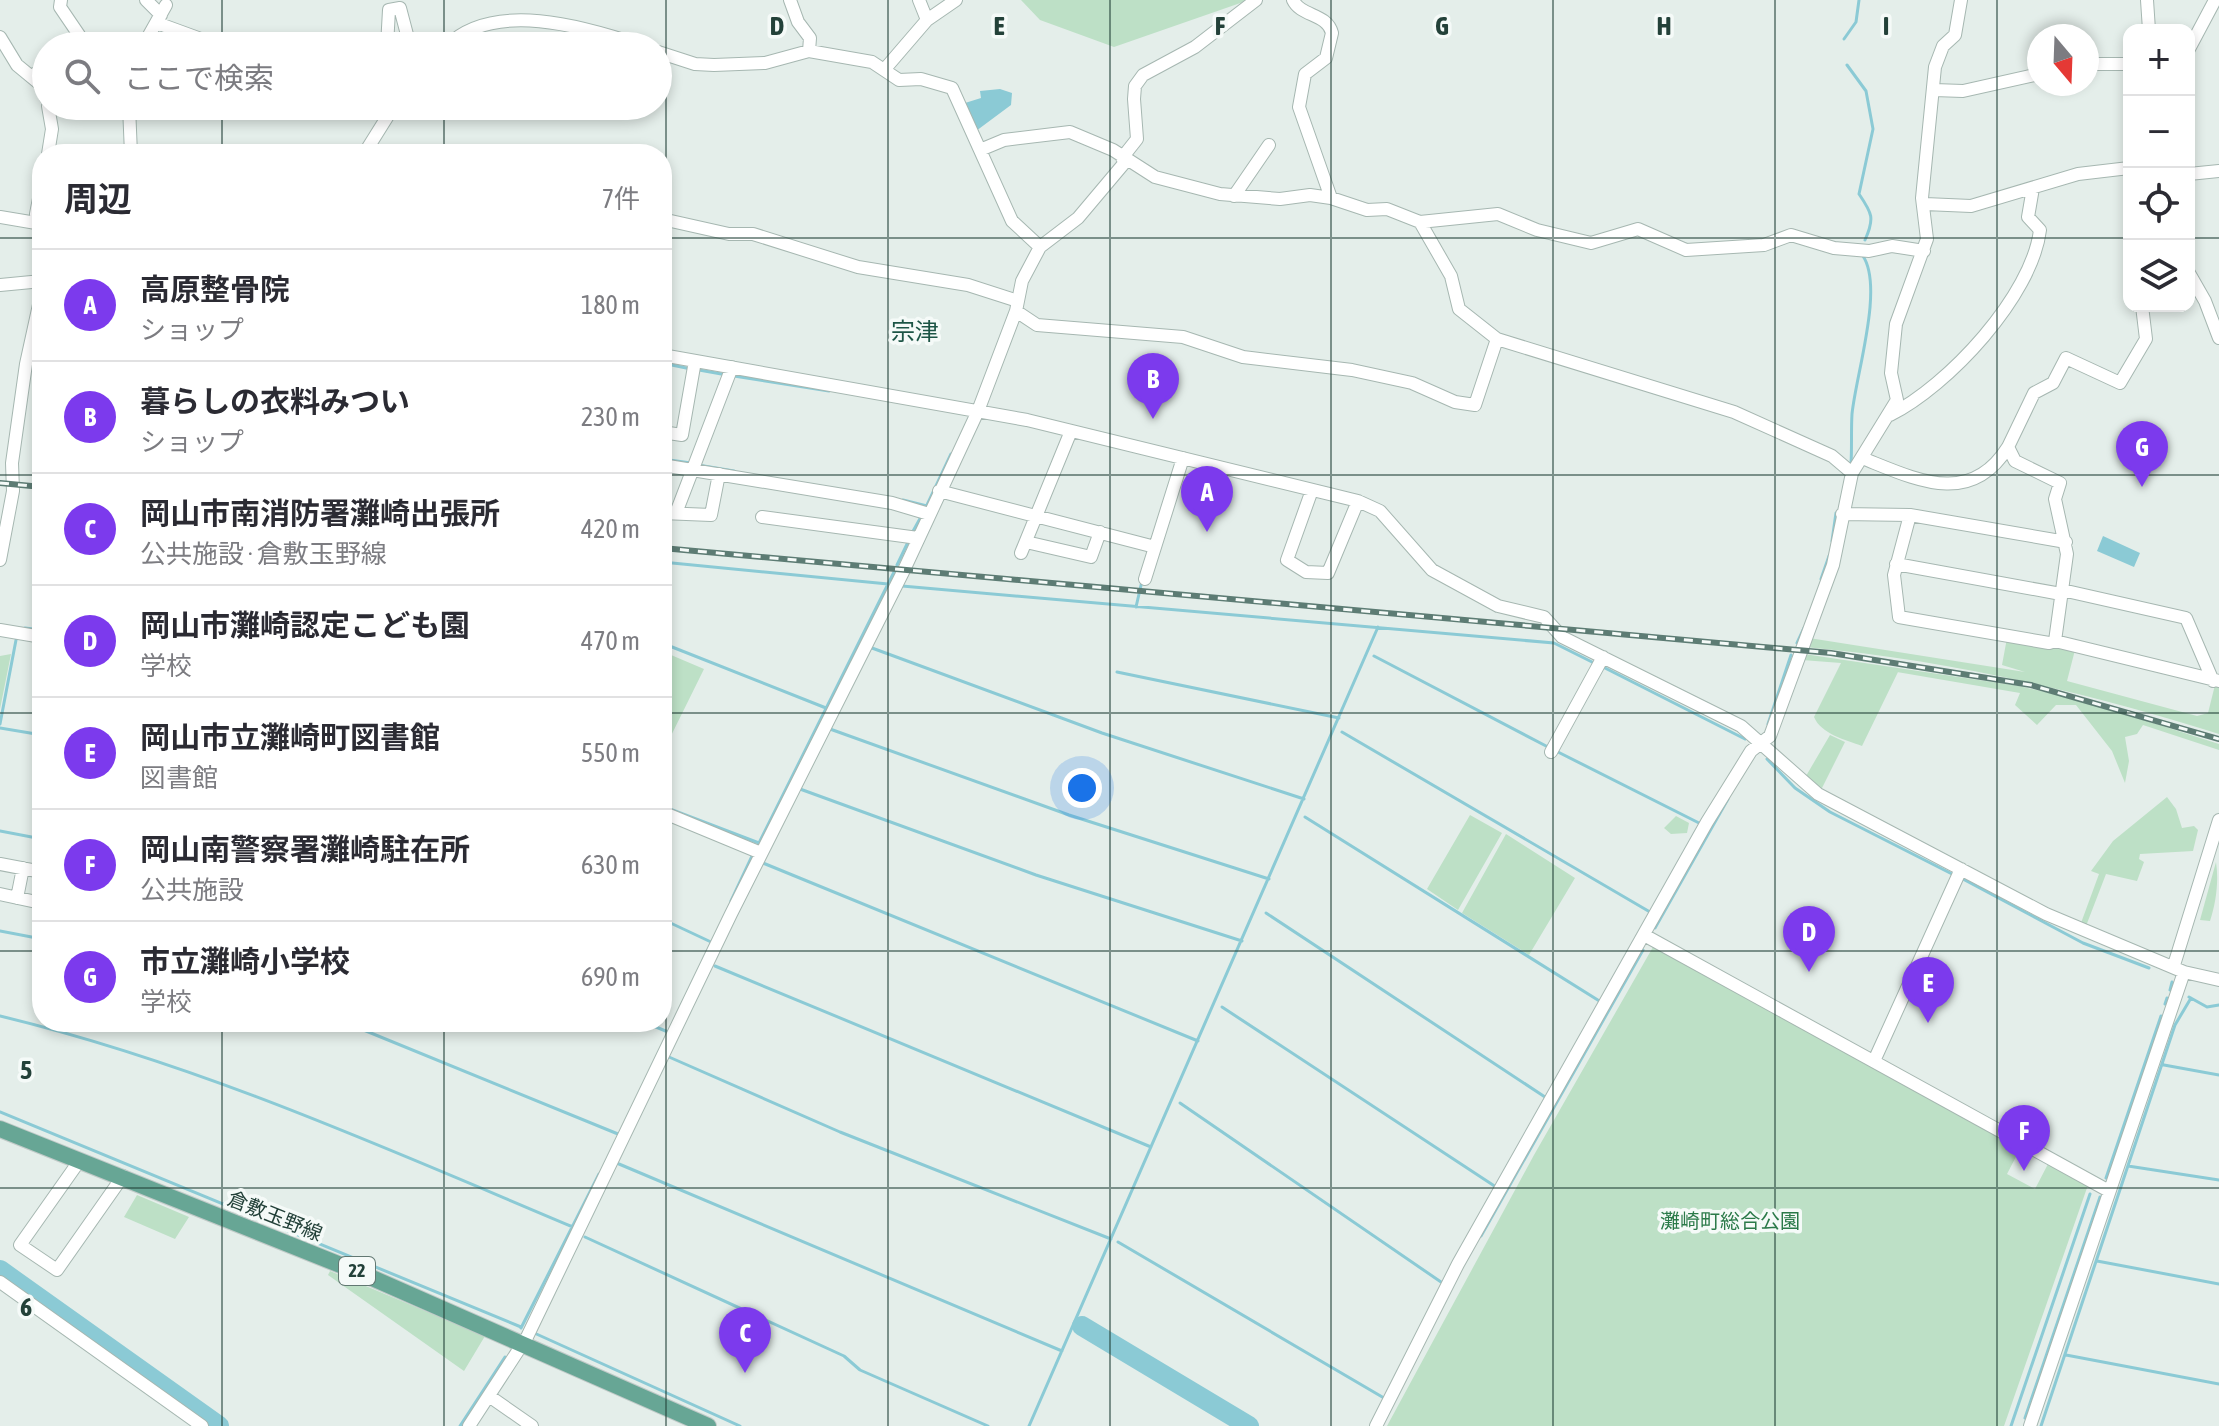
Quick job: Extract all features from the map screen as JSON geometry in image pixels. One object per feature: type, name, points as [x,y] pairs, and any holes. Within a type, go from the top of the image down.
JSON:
[{"type":"main road","name":"倉敷玉野線","points":[[0,1129],[528,1335],[708,1426]]},
{"type":"street","points":[[61,0],[60,7],[77,32]]},
{"type":"street","points":[[146,0],[161,15],[193,32]]},
{"type":"street","points":[[790,0],[798,22],[810,38],[809,51]]},
{"type":"street","points":[[919,0],[927,20]]},
{"type":"street","points":[[884,70],[927,20],[956,0]]},
{"type":"street","points":[[672,1031],[757,851],[978,411],[1017,306],[1022,281],[1040,247],[1078,218],[1137,139],[1135,86],[1143,75],[1195,47],[1237,18],[1256,0]]},
{"type":"street","points":[[1293,0],[1296,6],[1325,20],[1332,33],[1326,58],[1305,74],[1299,107],[1331,198]]},
{"type":"street","points":[[1376,1426],[1458,1264],[1740,766],[1770,736],[1833,565],[1852,473],[1897,400],[1891,373],[1896,324],[1924,251],[1925,204],[1922,198],[1937,60],[1943,46],[1955,35],[1961,0]]},
{"type":"street","points":[[2147,0],[2149,24]]},
{"type":"street","points":[[2195,38],[2215,0]]},
{"type":"street","points":[[388,32],[389,10],[393,7],[400,8],[403,13],[407,32]]},
{"type":"street","points":[[455,32],[469,23],[503,14],[541,14],[570,18],[606,32]]},
{"type":"street","points":[[151,32],[161,15]]},
{"type":"street","points":[[0,37],[17,65],[31,76]]},
{"type":"street","points":[[672,57],[695,64],[765,63],[809,51],[872,62],[899,80],[921,79],[952,88],[1012,221],[1040,247]]},
{"type":"street","points":[[2099,64],[2123,64]]},
{"type":"street","points":[[1934,90],[1963,91],[2027,77]]},
{"type":"street","points":[[50,120],[50,144]]},
{"type":"street","points":[[130,120],[131,144]]},
{"type":"street","points":[[370,144],[385,120]]},
{"type":"street","points":[[980,150],[1004,140],[1070,132],[1113,150],[1124,160],[1155,177],[1234,196],[1331,198],[1367,210],[1387,209],[1420,222],[1498,214],[1537,230],[1591,243],[1638,229],[1686,250],[1764,245],[1791,235],[1834,248],[1869,251],[1892,246],[1924,251]]},
{"type":"street","points":[[1234,196],[1269,145]]},
{"type":"street","points":[[1925,204],[1971,206],[2078,174],[2123,169]]},
{"type":"street","points":[[2195,173],[2219,171]]},
{"type":"street","points":[[1890,415],[1938,386],[1992,326],[2022,280],[2040,230],[2028,217],[2033,188]]},
{"type":"street","points":[[0,217],[32,222]]},
{"type":"street","points":[[672,221],[729,234],[753,234],[858,267],[968,285],[1017,306],[1037,325],[1183,337],[1243,357],[1352,370],[1412,383],[1455,402],[1475,405],[1497,339]]},
{"type":"street","points":[[1420,222],[1451,276],[1459,309],[1497,339],[1734,412],[1832,456],[1852,473]]},
{"type":"street","points":[[0,285],[32,282]]},
{"type":"street","points":[[2195,284],[2219,338]]},
{"type":"street","points":[[1862,458],[1913,478],[1958,485],[1985,474],[2008,447],[2034,393],[2053,383],[2066,358],[2120,383],[2146,339],[2143,312]]},
{"type":"street","points":[[0,560],[13,491],[6,462],[32,337]]},
{"type":"street","points":[[672,358],[694,366],[978,411],[1358,501],[1380,511],[1432,570],[1498,606],[1544,617],[1562,637],[1600,662],[1741,726],[1818,794],[1959,874],[2046,914],[2179,968],[2219,980]]},
{"type":"street","points":[[672,434],[682,435],[694,366]]},
{"type":"street","points":[[672,513],[730,372]]},
{"type":"street","points":[[1071,431],[1023,547],[1091,557],[1100,532]]},
{"type":"street","points":[[2008,447],[2015,461],[2060,483],[2055,499],[2066,542],[2055,641]]},
{"type":"street","points":[[1145,579],[1183,458]]},
{"type":"street","points":[[672,466],[925,512]]},
{"type":"street","points":[[672,516],[711,515],[719,474]]},
{"type":"street","points":[[1312,490],[1287,560],[1306,572],[1328,573],[1358,501]]},
{"type":"street","points":[[939,491],[1155,547]]},
{"type":"street","points":[[1842,514],[1910,515],[2066,542]]},
{"type":"street","points":[[1910,515],[1896,564],[1894,591],[1899,617],[2049,643],[2055,641],[2216,681]]},
{"type":"street","points":[[762,517],[913,537]]},
{"type":"street","points":[[1896,564],[2062,592],[2186,618],[2216,681]]},
{"type":"street","points":[[0,630],[32,635]]},
{"type":"street","points":[[1552,750],[1600,662]]},
{"type":"street","points":[[672,816],[757,851]]},
{"type":"street","points":[[2030,1426],[2109,1191],[2179,968],[2219,820]]},
{"type":"street","points":[[0,864],[32,870]]},
{"type":"street","points":[[17,898],[23,868]]},
{"type":"street","points":[[1874,1061],[1959,874]]},
{"type":"street","points":[[0,894],[32,901]]},
{"type":"street","points":[[1644,935],[2109,1191]]},
{"type":"street","points":[[469,1426],[528,1335],[671,1032]]},
{"type":"street","points":[[80,1160],[20,1245],[57,1270],[123,1176]]},
{"type":"street","points":[[0,1282],[202,1426]]},
{"type":"street","points":[[489,1396],[532,1426]]},
{"type":"green space","points":[[1021,0],[1249,0],[1114,47],[1040,20]]},
{"type":"green space","points":[[1809,638],[2025,672],[2002,665],[2007,638],[2075,650],[2067,681],[2197,716],[2208,713],[2215,685],[2219,685],[2219,734],[2117,704],[2014,679],[1910,660],[1805,647]]},
{"type":"green space","points":[[11,654],[0,709],[0,656]]},
{"type":"green space","points":[[1804,654],[2019,686],[2084,701],[2219,744],[2219,750],[2143,725],[2137,734],[2125,737],[2129,761],[2125,783],[2112,751],[2076,705],[2056,705],[2037,725],[2015,705],[2020,693],[1898,672],[1862,746],[1828,732],[1814,717],[1841,663],[1802,660]]},
{"type":"green space","points":[[672,655],[704,669],[672,734]]},
{"type":"green space","points":[[1830,735],[1845,742],[1821,790],[1806,776]]},
{"type":"green space","points":[[2167,797],[2176,809],[2182,828],[2194,826],[2198,830],[2193,851],[2140,854],[2139,859],[2144,862],[2137,881],[2106,874],[2086,926],[2081,923],[2099,874],[2091,871],[2113,841]]},
{"type":"green space","points":[[1470,815],[1502,833],[1458,910],[1427,889]]},
{"type":"green space","points":[[1676,816],[1689,823],[1687,833],[1671,834],[1664,828]]},
{"type":"green space","points":[[1506,834],[1575,878],[1529,955],[1462,913]]},
{"type":"green space","points":[[2216,862],[2217,884],[2212,914],[2210,921],[2200,920]]},
{"type":"green space","name":"灘崎町総合公園","points":[[1653,947],[2020,1149],[2007,1174],[2035,1189],[2048,1164],[2088,1185],[2004,1426],[1387,1426],[1534,1155]]},
{"type":"green space","points":[[137,1195],[189,1217],[175,1239],[124,1217]]},
{"type":"green space","points":[[330,1271],[485,1336],[464,1371],[328,1275]]},
{"type":"water","points":[[1000,89],[1012,93],[1011,105],[976,131],[965,103],[981,98],[980,91]]},
{"type":"water","points":[[2103,536],[2140,553],[2134,567],[2097,551]]},
{"type":"waterway","points":[[1844,39],[1856,22],[1859,0]]},
{"type":"waterway","points":[[1847,65],[1866,91],[1873,129],[1859,194],[1871,216],[1865,240]]},
{"type":"waterway","points":[[1851,464],[1852,414],[1870,310],[1869,270],[1863,256]]},
{"type":"waterway","points":[[672,365],[691,369]]},
{"type":"waterway","points":[[699,370],[727,375]]},
{"type":"waterway","points":[[734,376],[829,391]]},
{"type":"waterway","points":[[927,505],[951,454]]},
{"type":"waterway","points":[[672,460],[691,463]]},
{"type":"waterway","points":[[698,465],[734,471]]},
{"type":"waterway","points":[[903,500],[927,506]]},
{"type":"waterway","points":[[1832,541],[1836,513]]},
{"type":"waterway","points":[[912,533],[922,515]]},
{"type":"waterway","points":[[897,565],[909,540]]},
{"type":"waterway","points":[[1821,579],[1829,556]]},
{"type":"waterway","points":[[672,563],[888,584]]},
{"type":"waterway","points":[[757,847],[894,572]]},
{"type":"waterway","points":[[1136,607],[1142,581]]},
{"type":"waterway","points":[[902,586],[1554,643],[1596,664]]},
{"type":"waterway","points":[[1029,1426],[1378,627]]},
{"type":"waterway","points":[[25,628],[32,629]]},
{"type":"waterway","points":[[1797,643],[1804,628]]},
{"type":"waterway","points":[[0,724],[16,640]]},
{"type":"waterway","points":[[672,647],[826,708]]},
{"type":"waterway","points":[[872,648],[1102,733],[1304,799]]},
{"type":"waterway","points":[[1768,724],[1791,655]]},
{"type":"waterway","points":[[1374,656],[1548,747]]},
{"type":"waterway","points":[[1603,667],[1745,739]]},
{"type":"waterway","points":[[1117,672],[1339,718]]},
{"type":"waterway","points":[[0,728],[32,733]]},
{"type":"waterway","points":[[830,729],[1069,815],[1269,879]]},
{"type":"waterway","points":[[1342,732],[1650,912]]},
{"type":"waterway","points":[[1554,750],[1701,824]]},
{"type":"waterway","points":[[1767,759],[1795,788],[1830,812],[1954,875]]},
{"type":"waterway","points":[[800,789],[1036,875],[1242,941]]},
{"type":"waterway","points":[[1655,928],[1728,799]]},
{"type":"waterway","points":[[672,810],[759,843]]},
{"type":"waterway","points":[[1305,817],[1601,1002]]},
{"type":"waterway","points":[[0,831],[32,837]]},
{"type":"waterway","points":[[731,901],[753,854]]},
{"type":"waterway","points":[[763,863],[1198,1041]]},
{"type":"waterway","points":[[1961,878],[2083,943],[2149,968]]},
{"type":"waterway","points":[[1266,913],[1545,1097]]},
{"type":"waterway","points":[[672,924],[711,942]]},
{"type":"waterway","points":[[0,931],[32,937]]},
{"type":"waterway","points":[[1481,1236],[1643,950]]},
{"type":"waterway","points":[[715,966],[1151,1147]]},
{"type":"waterway","points":[[2170,990],[2172,982]]},
{"type":"waterway","points":[[2189,997],[2207,1007],[2219,1005]]},
{"type":"waterway","points":[[2165,1004],[2167,998]]},
{"type":"waterway","points":[[2041,1426],[2175,1025],[2191,998]]},
{"type":"waterway","points":[[1222,1007],[1496,1187]]},
{"type":"waterway","points":[[0,1016],[32,1025]]},
{"type":"waterway","points":[[2106,1178],[2161,1016]]},
{"type":"waterway","points":[[59,1032],[147,1058],[291,1110],[573,1227]]},
{"type":"waterway","points":[[368,1032],[618,1134]]},
{"type":"waterway","points":[[669,1057],[840,1132],[1111,1239]]},
{"type":"waterway","points":[[2164,1065],[2219,1075]]},
{"type":"waterway","points":[[1180,1103],[1441,1282]]},
{"type":"waterway","points":[[0,1112],[521,1327]]},
{"type":"waterway","points":[[619,1164],[1062,1351]]},
{"type":"waterway","points":[[2128,1166],[2219,1180]]},
{"type":"waterway","points":[[521,1328],[599,1174]]},
{"type":"waterway","points":[[2011,1426],[2090,1194]]},
{"type":"waterway","points":[[2025,1418],[2100,1197]]},
{"type":"waterway","points":[[585,1237],[844,1356],[860,1370],[988,1426]]},
{"type":"waterway","points":[[1118,1242],[1384,1398]]},
{"type":"waterway","points":[[2097,1261],[2219,1284]]},
{"type":"waterway","points":[[0,1270],[219,1426]]},
{"type":"waterway","points":[[1082,1326],[1249,1426]]},
{"type":"waterway","points":[[532,1332],[740,1426]]},
{"type":"waterway","points":[[2066,1355],[2219,1384]]},
{"type":"waterway","points":[[460,1426],[505,1357]]},
{"type":"railway","points":[[0,483],[32,486]]},
{"type":"railway","points":[[672,549],[1831,653],[2031,685],[2219,739]]},
{"type":"place","name":"暮らしの衣料みつい","points":[[1153,419]]},
{"type":"place","name":"市立灘崎小学校","points":[[2142,487]]},
{"type":"place","name":"高原整骨院","points":[[1207,532]]},
{"type":"place","name":"岡山市灘崎認定こども園","points":[[1809,972]]},
{"type":"place","name":"岡山市立灘崎町図書館","points":[[1928,1023]]},
{"type":"place","name":"岡山南警察署灘崎駐在所","points":[[2024,1171]]},
{"type":"place","name":"岡山市南消防署灘崎出張所","points":[[745,1373]]},
{"type":"district","name":"宗津","points":[[915,332]]}]
